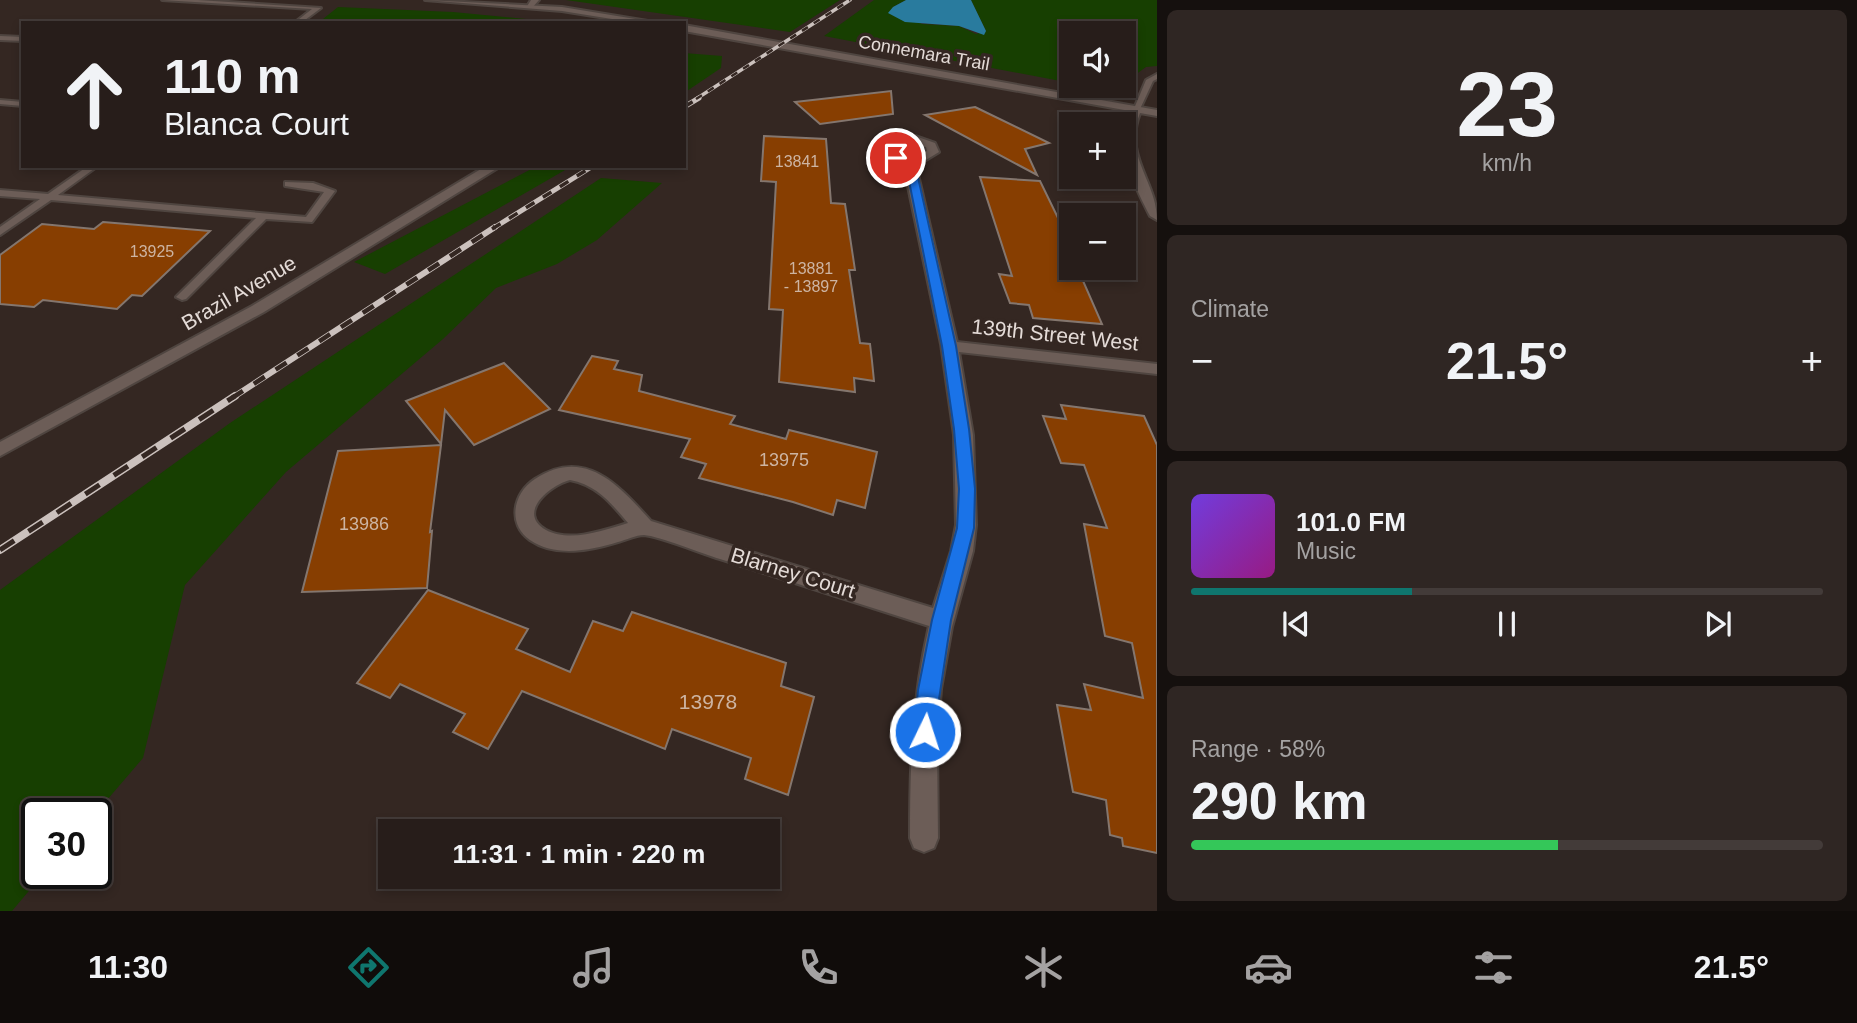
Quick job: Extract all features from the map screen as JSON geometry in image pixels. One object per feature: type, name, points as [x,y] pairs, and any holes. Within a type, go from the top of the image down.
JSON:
[{"type":"street","points":[[429,0],[532,3],[644,21]]},
{"type":"street","name":"Connemara Trail","points":[[686,28],[1157,113]]},
{"type":"street","points":[[1136,109],[1127,140],[1143,190],[1157,216]]},
{"type":"street","points":[[910,164],[949,346],[962,429],[967,502],[966,528],[942,620],[928,690],[924,754],[924,838]]},
{"type":"street","name":"Brazil Avenue","points":[[0,450],[258,309],[492,168]]},
{"type":"street","name":"139th Street West","points":[[949,346],[1157,369]]},
{"type":"street","name":"Blarney Court","points":[[644,527],[587,541],[562,543],[541,538],[526,526],[523,511],[528,495],[544,481],[563,475],[586,476],[601,483],[644,527],[942,620]]},
{"type":"lane","points":[[165,0],[318,8],[300,21]]},
{"type":"lane","points":[[0,37],[21,39]]},
{"type":"lane","points":[[1136,109],[1150,80],[1157,76]]},
{"type":"lane","points":[[0,102],[21,104]]},
{"type":"lane","points":[[0,232],[91,168]]},
{"type":"lane","points":[[0,193],[309,220],[330,191],[288,184]]},
{"type":"lane","points":[[182,297],[263,217]]},
{"type":"green space","points":[[566,0],[840,0],[790,32]]},
{"type":"green space","points":[[874,0],[906,0],[893,7],[922,24],[959,26],[976,34],[986,31],[971,0],[1157,0],[1157,66],[1146,67],[1136,74],[1136,21],[1059,21],[1059,81],[824,36]]},
{"type":"green space","points":[[338,7],[453,12],[547,21],[320,21]]},
{"type":"green space","points":[[686,53],[722,56],[721,68],[686,92]]},
{"type":"green space","points":[[533,168],[569,168],[385,274],[354,262]]},
{"type":"green space","points":[[601,178],[662,183],[597,240],[557,264],[496,288],[443,339],[286,472],[185,585],[143,758],[109,798],[21,798],[21,889],[31,889],[12,911],[0,911],[0,590],[230,423]]},
{"type":"water","points":[[906,0],[971,0],[986,31],[984,35],[959,26],[905,22],[888,13]]},
{"type":"building","points":[[891,91],[893,114],[820,124],[795,102]]},
{"type":"building","points":[[975,107],[1049,143],[1025,149],[1037,175],[925,115]]},
{"type":"building","points":[[764,136],[826,139],[831,203],[845,204],[855,270],[849,270],[860,343],[870,344],[872,361],[874,381],[854,378],[855,392],[779,382],[783,310],[769,309],[776,182],[761,181]]},
{"type":"building","points":[[980,177],[1040,181],[1059,220],[1059,280],[1083,280],[1102,324],[1033,318],[1029,305],[1010,303],[999,274],[1012,276]]},
{"type":"building","points":[[103,222],[210,231],[142,296],[132,295],[117,309],[43,300],[34,307],[0,304],[0,255],[42,224],[94,229]]},
{"type":"building","points":[[592,356],[618,361],[614,369],[642,375],[639,391],[735,416],[730,424],[786,439],[789,430],[877,452],[865,508],[837,500],[833,515],[699,478],[706,464],[681,457],[690,439],[559,410]]},
{"type":"building","points":[[504,363],[550,409],[474,445],[445,410],[441,444],[406,401]]},
{"type":"building","points":[[1061,405],[1144,416],[1157,445],[1157,853],[1123,846],[1122,838],[1110,835],[1106,800],[1073,792],[1057,705],[1091,710],[1084,684],[1143,698],[1132,643],[1105,636],[1084,524],[1107,528],[1084,465],[1061,463],[1043,416],[1066,419]]},
{"type":"building","points":[[441,445],[430,532],[432,531],[427,588],[302,592],[338,451]]},
{"type":"building","points":[[428,590],[528,629],[516,649],[570,672],[593,621],[623,631],[632,612],[786,663],[781,686],[814,697],[788,795],[745,779],[751,758],[672,729],[665,749],[522,691],[488,749],[453,732],[465,714],[400,684],[390,698],[357,683]]},
{"type":"railway","points":[[696,99],[850,0]]},
{"type":"railway","points":[[686,106],[699,98]]},
{"type":"railway","points":[[492,229],[590,168]]},
{"type":"railway","points":[[232,398],[495,227]]},
{"type":"railway","points":[[0,550],[235,396]]},
{"type":"route","points":[[896,158],[910,164],[949,346],[962,429],[967,489],[966,528],[942,620],[928,690],[925,732]]}]
